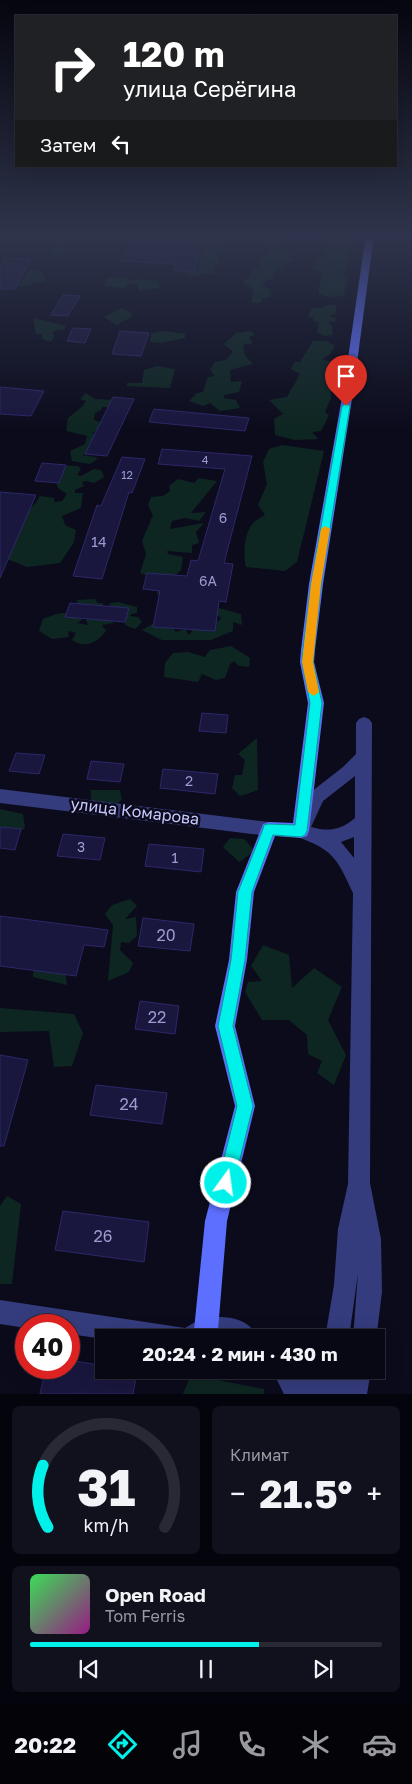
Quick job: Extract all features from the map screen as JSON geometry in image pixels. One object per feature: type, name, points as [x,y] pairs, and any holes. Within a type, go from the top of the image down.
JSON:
[{"type":"street","points":[[301,831],[316,703],[307,662],[313,612],[350,386],[361,299]]},
{"type":"street","points":[[339,1329],[346,1285],[349,1229],[359,1183],[364,724]]},
{"type":"street","points":[[301,831],[317,797],[364,758]]},
{"type":"street","name":"улица Комарова","points":[[0,796],[269,829]]},
{"type":"street","points":[[199,1329],[216,1222],[245,1106],[225,1026],[238,960],[245,892],[269,829],[301,831],[323,838],[334,838],[352,832],[363,820]]},
{"type":"street","points":[[323,838],[341,853],[355,874],[362,892]]},
{"type":"street","points":[[359,1183],[370,1239],[370,1292],[366,1329]]},
{"type":"street","points":[[0,1312],[118,1329]]},
{"type":"street","points":[[289,1379],[298,1394]]},
{"type":"street","points":[[304,1394],[317,1379]]},
{"type":"street","points":[[312,1394],[347,1379]]},
{"type":"street","points":[[354,1394],[358,1379]]},
{"type":"green space","points":[[252,299],[262,299],[260,303],[251,303]]},
{"type":"green space","points":[[326,305],[337,305],[335,314],[329,316],[336,318],[335,322],[331,321],[328,324],[332,325],[333,335],[325,336],[317,332],[319,323],[313,321],[314,317],[308,317],[311,308],[322,308]]},
{"type":"green space","points":[[121,308],[132,313],[131,317],[117,325],[104,317]]},
{"type":"green space","points":[[33,318],[66,326],[64,330],[56,330],[52,334],[55,335],[51,342],[42,339],[42,334],[36,334]]},
{"type":"green space","points":[[164,331],[185,334],[185,338],[161,343],[150,342],[151,333]]},
{"type":"green space","points":[[251,331],[255,335],[249,337],[253,343],[243,345],[245,355],[253,364],[230,370],[231,382],[242,381],[239,392],[224,395],[224,398],[236,400],[240,408],[220,411],[210,403],[203,406],[189,401],[197,393],[203,392],[208,377],[215,376],[210,370],[215,362],[226,360],[233,352],[224,344],[236,333]]},
{"type":"green space","points":[[313,341],[326,341],[335,346],[329,355],[322,359],[339,364],[340,368],[330,368],[328,371],[331,372],[331,398],[325,412],[329,415],[321,431],[312,432],[318,439],[295,440],[275,435],[274,419],[283,414],[269,400],[287,397],[300,374],[291,369],[295,362],[300,362]]},
{"type":"green space","points":[[157,366],[175,369],[170,388],[127,386],[127,383],[142,383],[144,370]]},
{"type":"green space","points":[[86,393],[95,399],[117,400],[112,407],[102,407],[101,410],[95,413],[94,420],[105,424],[103,428],[92,433],[102,435],[101,449],[82,455],[98,459],[90,464],[72,461],[70,451],[85,444],[87,436],[66,431],[68,418],[83,406],[86,401],[80,399]]},
{"type":"green space","points":[[282,445],[324,451],[297,562],[285,571],[246,567],[245,550],[248,531],[254,522],[265,515],[258,505],[267,484],[263,462],[269,449]]},
{"type":"green space","points":[[58,465],[78,466],[81,469],[77,475],[81,476],[94,469],[101,470],[104,477],[94,483],[82,482],[84,486],[75,490],[75,493],[83,493],[81,508],[62,516],[65,525],[76,530],[74,542],[60,563],[27,567],[2,557],[25,512],[35,504],[40,496],[54,498],[54,502],[62,501],[67,494],[58,488],[55,479]]},
{"type":"green space","points":[[199,478],[217,481],[191,513],[206,512],[199,521],[185,518],[172,521],[170,529],[204,523],[196,532],[199,543],[192,545],[192,553],[167,551],[168,554],[183,557],[181,570],[175,576],[176,595],[157,595],[159,585],[153,578],[140,573],[146,554],[142,541],[153,515],[148,505],[151,497],[163,496],[170,491],[169,486],[178,479],[194,483]]},
{"type":"green space","points":[[96,599],[97,603],[103,603],[103,609],[109,609],[110,603],[118,602],[137,607],[137,613],[130,616],[138,617],[142,622],[135,629],[125,625],[124,614],[108,617],[114,623],[102,625],[106,631],[99,639],[86,644],[77,643],[72,640],[76,633],[68,631],[69,637],[52,639],[39,631],[43,619],[63,613],[82,620],[77,623],[88,625],[86,620],[88,615],[84,614],[76,600]]},
{"type":"green space","points":[[219,608],[241,614],[242,625],[233,622],[233,631],[211,640],[162,640],[142,630],[160,620],[171,625],[176,632],[185,629],[189,635],[195,627],[207,628],[221,619],[219,616],[208,616]]},
{"type":"green space","points":[[231,646],[250,658],[249,667],[239,666],[234,661],[230,664],[225,678],[216,680],[202,674],[198,682],[164,677],[165,663],[173,653],[188,652],[205,657],[210,650]]},
{"type":"green space","points":[[257,738],[258,790],[240,796],[232,788],[235,775],[242,775],[245,760],[238,754]]},
{"type":"green space","points":[[91,790],[120,790],[122,800],[104,812],[91,807]]},
{"type":"green space","points":[[0,809],[23,814],[25,828],[11,838],[0,837]]},
{"type":"green space","points":[[230,838],[244,839],[255,851],[239,862],[223,847]]},
{"type":"green space","points":[[130,899],[137,906],[125,919],[136,917],[137,936],[129,943],[121,942],[120,950],[133,963],[129,972],[108,981],[113,925],[105,914],[112,905]]},
{"type":"green space","points":[[263,945],[289,955],[292,988],[314,968],[342,987],[328,1020],[346,1055],[334,1085],[317,1073],[322,1061],[308,1054],[307,1035],[289,1020],[262,1020],[245,992],[248,982],[262,981],[251,966]]},
{"type":"green space","points":[[34,964],[65,969],[67,985],[33,977]]},
{"type":"green space","points":[[0,1008],[74,1014],[83,1033],[72,1066],[54,1067],[49,1031],[0,1032]]},
{"type":"green space","points":[[7,1196],[21,1204],[12,1284],[0,1284],[0,1206]]},
{"type":"green space","points":[[189,1379],[212,1379],[264,1389],[264,1394],[183,1394]]},
{"type":"building","points":[[61,299],[78,299],[68,316],[51,315]]},
{"type":"building","points":[[73,328],[91,329],[85,343],[67,341]]},
{"type":"building","points":[[120,331],[149,333],[141,356],[112,354]]},
{"type":"building","points":[[0,387],[44,391],[31,416],[0,414]]},
{"type":"building","points":[[113,397],[134,399],[107,456],[85,454]]},
{"type":"building","points":[[154,409],[249,418],[245,431],[149,422]]},
{"type":"building","points":[[162,449],[252,456],[224,563],[233,564],[226,602],[219,601],[215,631],[153,627],[160,591],[143,589],[147,573],[187,576],[191,560],[198,561],[225,469],[158,464]]},
{"type":"building","points":[[122,457],[145,459],[132,493],[129,492],[102,579],[73,576],[97,505],[101,506]]},
{"type":"building","points":[[42,463],[66,465],[59,483],[35,481]]},
{"type":"building","points":[[0,492],[36,495],[0,578]]},
{"type":"building","points":[[70,603],[129,608],[125,622],[65,617]]},
{"type":"building","points":[[202,713],[228,715],[226,733],[199,731]]},
{"type":"building","points":[[16,753],[45,755],[39,774],[9,771]]},
{"type":"building","points":[[91,761],[124,764],[120,782],[87,779]]},
{"type":"building","points":[[163,769],[218,774],[215,794],[160,788]]},
{"type":"building","points":[[0,827],[21,829],[15,850],[0,848]]},
{"type":"building","points":[[63,834],[105,838],[100,860],[57,856]]},
{"type":"building","points":[[149,844],[204,849],[201,872],[145,866]]},
{"type":"building","points":[[0,916],[108,930],[104,947],[84,945],[76,976],[0,966]]},
{"type":"building","points":[[143,918],[194,924],[190,951],[138,946]]},
{"type":"building","points":[[140,1001],[179,1006],[175,1034],[135,1029]]},
{"type":"building","points":[[0,1055],[28,1060],[4,1146],[0,1146]]},
{"type":"building","points":[[96,1085],[167,1093],[162,1124],[90,1115]]},
{"type":"building","points":[[63,1211],[149,1222],[144,1262],[55,1250]]},
{"type":"building","points":[[80,1362],[95,1364],[95,1379],[136,1379],[133,1394],[40,1394],[43,1379],[80,1379]]},
{"type":"slow traffic","points":[[314,692],[307,662],[316,584],[325,529]]},
{"type":"route","points":[[226,1183],[245,1106],[225,1026],[238,960],[245,892],[269,829],[301,831],[316,703],[307,662],[308,650],[316,584],[346,406]]}]
